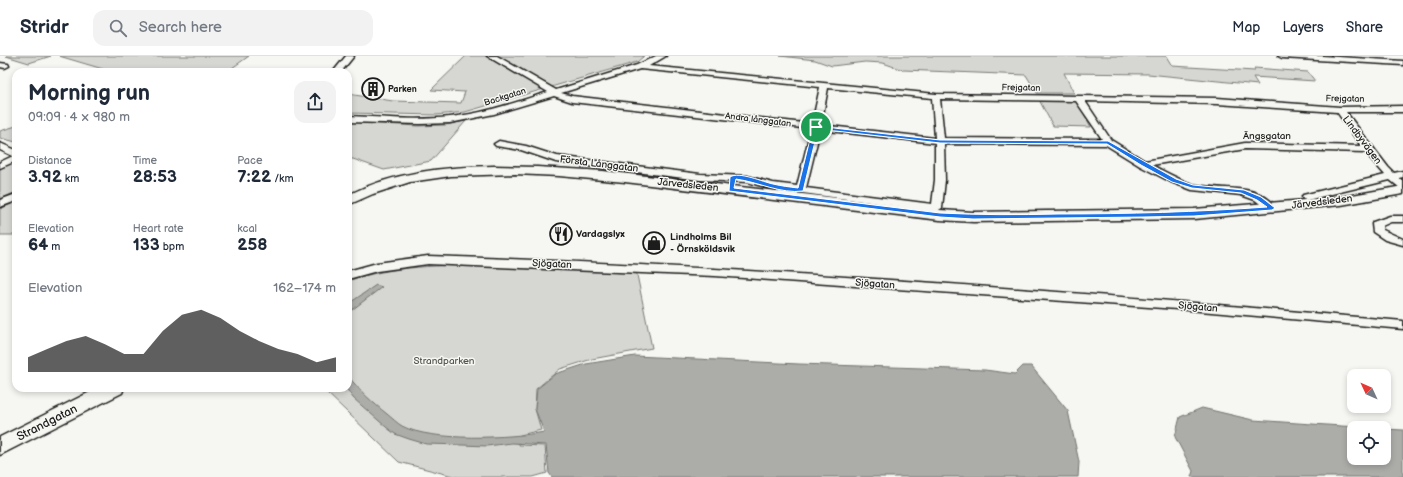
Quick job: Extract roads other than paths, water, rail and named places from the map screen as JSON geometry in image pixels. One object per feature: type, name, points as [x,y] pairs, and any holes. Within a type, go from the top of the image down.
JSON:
[{"type":"main road","name":"Järvedsleden","points":[[352,194],[441,171],[474,169],[574,172],[732,184],[933,214],[973,217],[1150,215],[1244,211],[1341,201],[1403,190]]},
{"type":"main road","name":"Strandgatan","points":[[0,447],[107,392]]},
{"type":"street","points":[[340,68],[350,56]]},
{"type":"street","name":"Andra långgatan","points":[[491,56],[562,97],[572,99],[940,141],[1108,142]]},
{"type":"street","name":"Backgatan","points":[[352,119],[420,121],[458,120],[491,112],[640,67],[662,56]]},
{"type":"street","points":[[1282,56],[1403,63]]},
{"type":"street","name":"Frejgatan","points":[[640,67],[936,96],[1217,101],[1340,110],[1403,109]]},
{"type":"street","points":[[801,190],[824,85]]},
{"type":"street","points":[[936,96],[940,141]]},
{"type":"street","points":[[1079,99],[1108,142],[1143,164],[1174,180],[1192,187],[1242,192],[1259,198],[1272,208]]},
{"type":"street","name":"Lindbyvägen","points":[[1340,110],[1368,149],[1391,177],[1403,186]]},
{"type":"street","name":"Första Långgatan","points":[[500,144],[523,148],[556,159],[700,177],[732,184],[747,179],[773,186],[937,208],[940,192],[940,141]]},
{"type":"street","points":[[0,146],[12,152]]},
{"type":"street","name":"Ängsgatan","points":[[1143,164],[1246,146],[1368,149]]},
{"type":"street","points":[[0,165],[12,160]]},
{"type":"street","points":[[1307,197],[1403,174]]},
{"type":"street","points":[[0,204],[12,199]]},
{"type":"street","points":[[1403,219],[1390,219],[1377,224],[1378,232],[1403,242]]},
{"type":"street","name":"Sjögatan","points":[[352,274],[377,266],[428,260],[715,272],[1177,305],[1403,325]]},
{"type":"place","name":"Parken","points":[[373,89]]},
{"type":"place","name":"Vardagslyx","points":[[561,234]]},
{"type":"place","name":"Lindholms Bil - Örnsköldsvik","points":[[654,243]]},
{"type":"park label","name":"Strandparken","points":[[444,361]]}]
